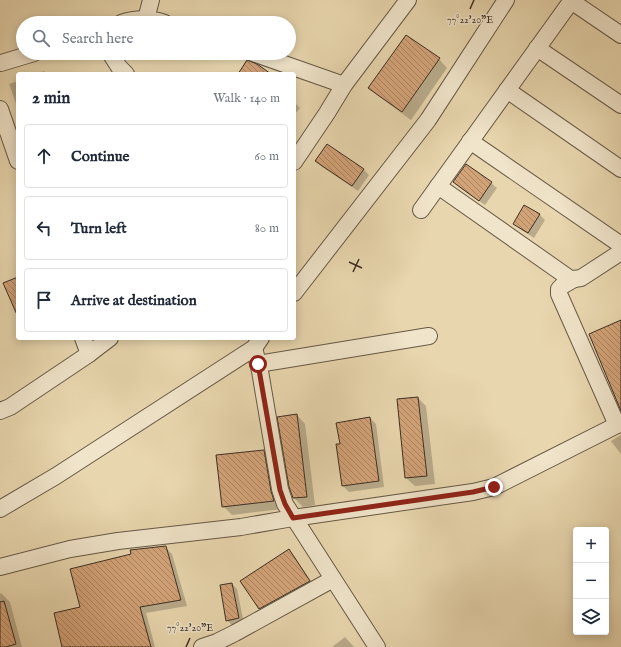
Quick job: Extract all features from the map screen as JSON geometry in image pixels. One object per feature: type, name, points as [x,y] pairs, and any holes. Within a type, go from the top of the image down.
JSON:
[{"type":"street","points":[[147,16],[151,0]]},
{"type":"street","points":[[296,159],[344,85],[408,0]]},
{"type":"street","points":[[296,290],[428,120],[506,0]]},
{"type":"street","points":[[421,210],[571,0],[621,35]]},
{"type":"street","points":[[537,48],[621,104]]},
{"type":"street","points":[[1,63],[16,58]]},
{"type":"street","points":[[114,60],[124,72]]},
{"type":"street","points":[[273,60],[344,85]]},
{"type":"street","points":[[507,90],[621,168]]},
{"type":"street","points":[[0,109],[16,155]]},
{"type":"street","points":[[470,141],[621,245]]},
{"type":"street","points":[[438,186],[564,274],[574,279]]},
{"type":"street","points":[[0,567],[70,549],[118,541],[241,527],[473,492],[494,487],[619,424],[559,289],[574,279],[581,278],[621,252]]},
{"type":"street","points":[[258,364],[429,336]]},
{"type":"street","points":[[84,340],[89,354]]},
{"type":"street","points":[[0,411],[10,407],[107,340]]},
{"type":"street","points":[[257,343],[258,364],[280,490],[285,504],[377,647]]},
{"type":"street","points":[[0,509],[56,476],[257,343]]},
{"type":"street","points":[[202,647],[217,642],[235,633],[333,579]]},
{"type":"building","points":[[406,35],[440,58],[402,112],[368,88]]},
{"type":"building","points":[[247,60],[257,64],[268,72],[239,72]]},
{"type":"building","points":[[327,144],[364,169],[352,186],[315,161]]},
{"type":"building","points":[[466,164],[492,182],[479,201],[453,182]]},
{"type":"building","points":[[524,205],[540,214],[528,233],[513,224]]},
{"type":"building","points":[[16,278],[16,312],[3,283]]},
{"type":"building","points":[[621,320],[621,411],[589,334]]},
{"type":"building","points":[[418,397],[427,476],[405,478],[397,399]]},
{"type":"building","points":[[297,414],[307,497],[293,498],[289,487],[277,417]]},
{"type":"building","points":[[370,417],[379,481],[342,486],[336,444],[340,444],[336,423]]},
{"type":"building","points":[[264,450],[274,501],[222,507],[216,455]]},
{"type":"building","points":[[166,546],[181,600],[140,607],[151,647],[62,647],[54,613],[80,607],[70,569],[131,554],[130,550]]},
{"type":"building","points":[[289,549],[310,581],[259,609],[240,581]]},
{"type":"building","points":[[232,583],[239,618],[226,621],[220,585]]},
{"type":"building","points":[[4,601],[16,644],[0,647],[0,602]]},
{"type":"route","points":[[258,364],[280,490],[285,504],[293,518],[473,492],[494,487]]}]
